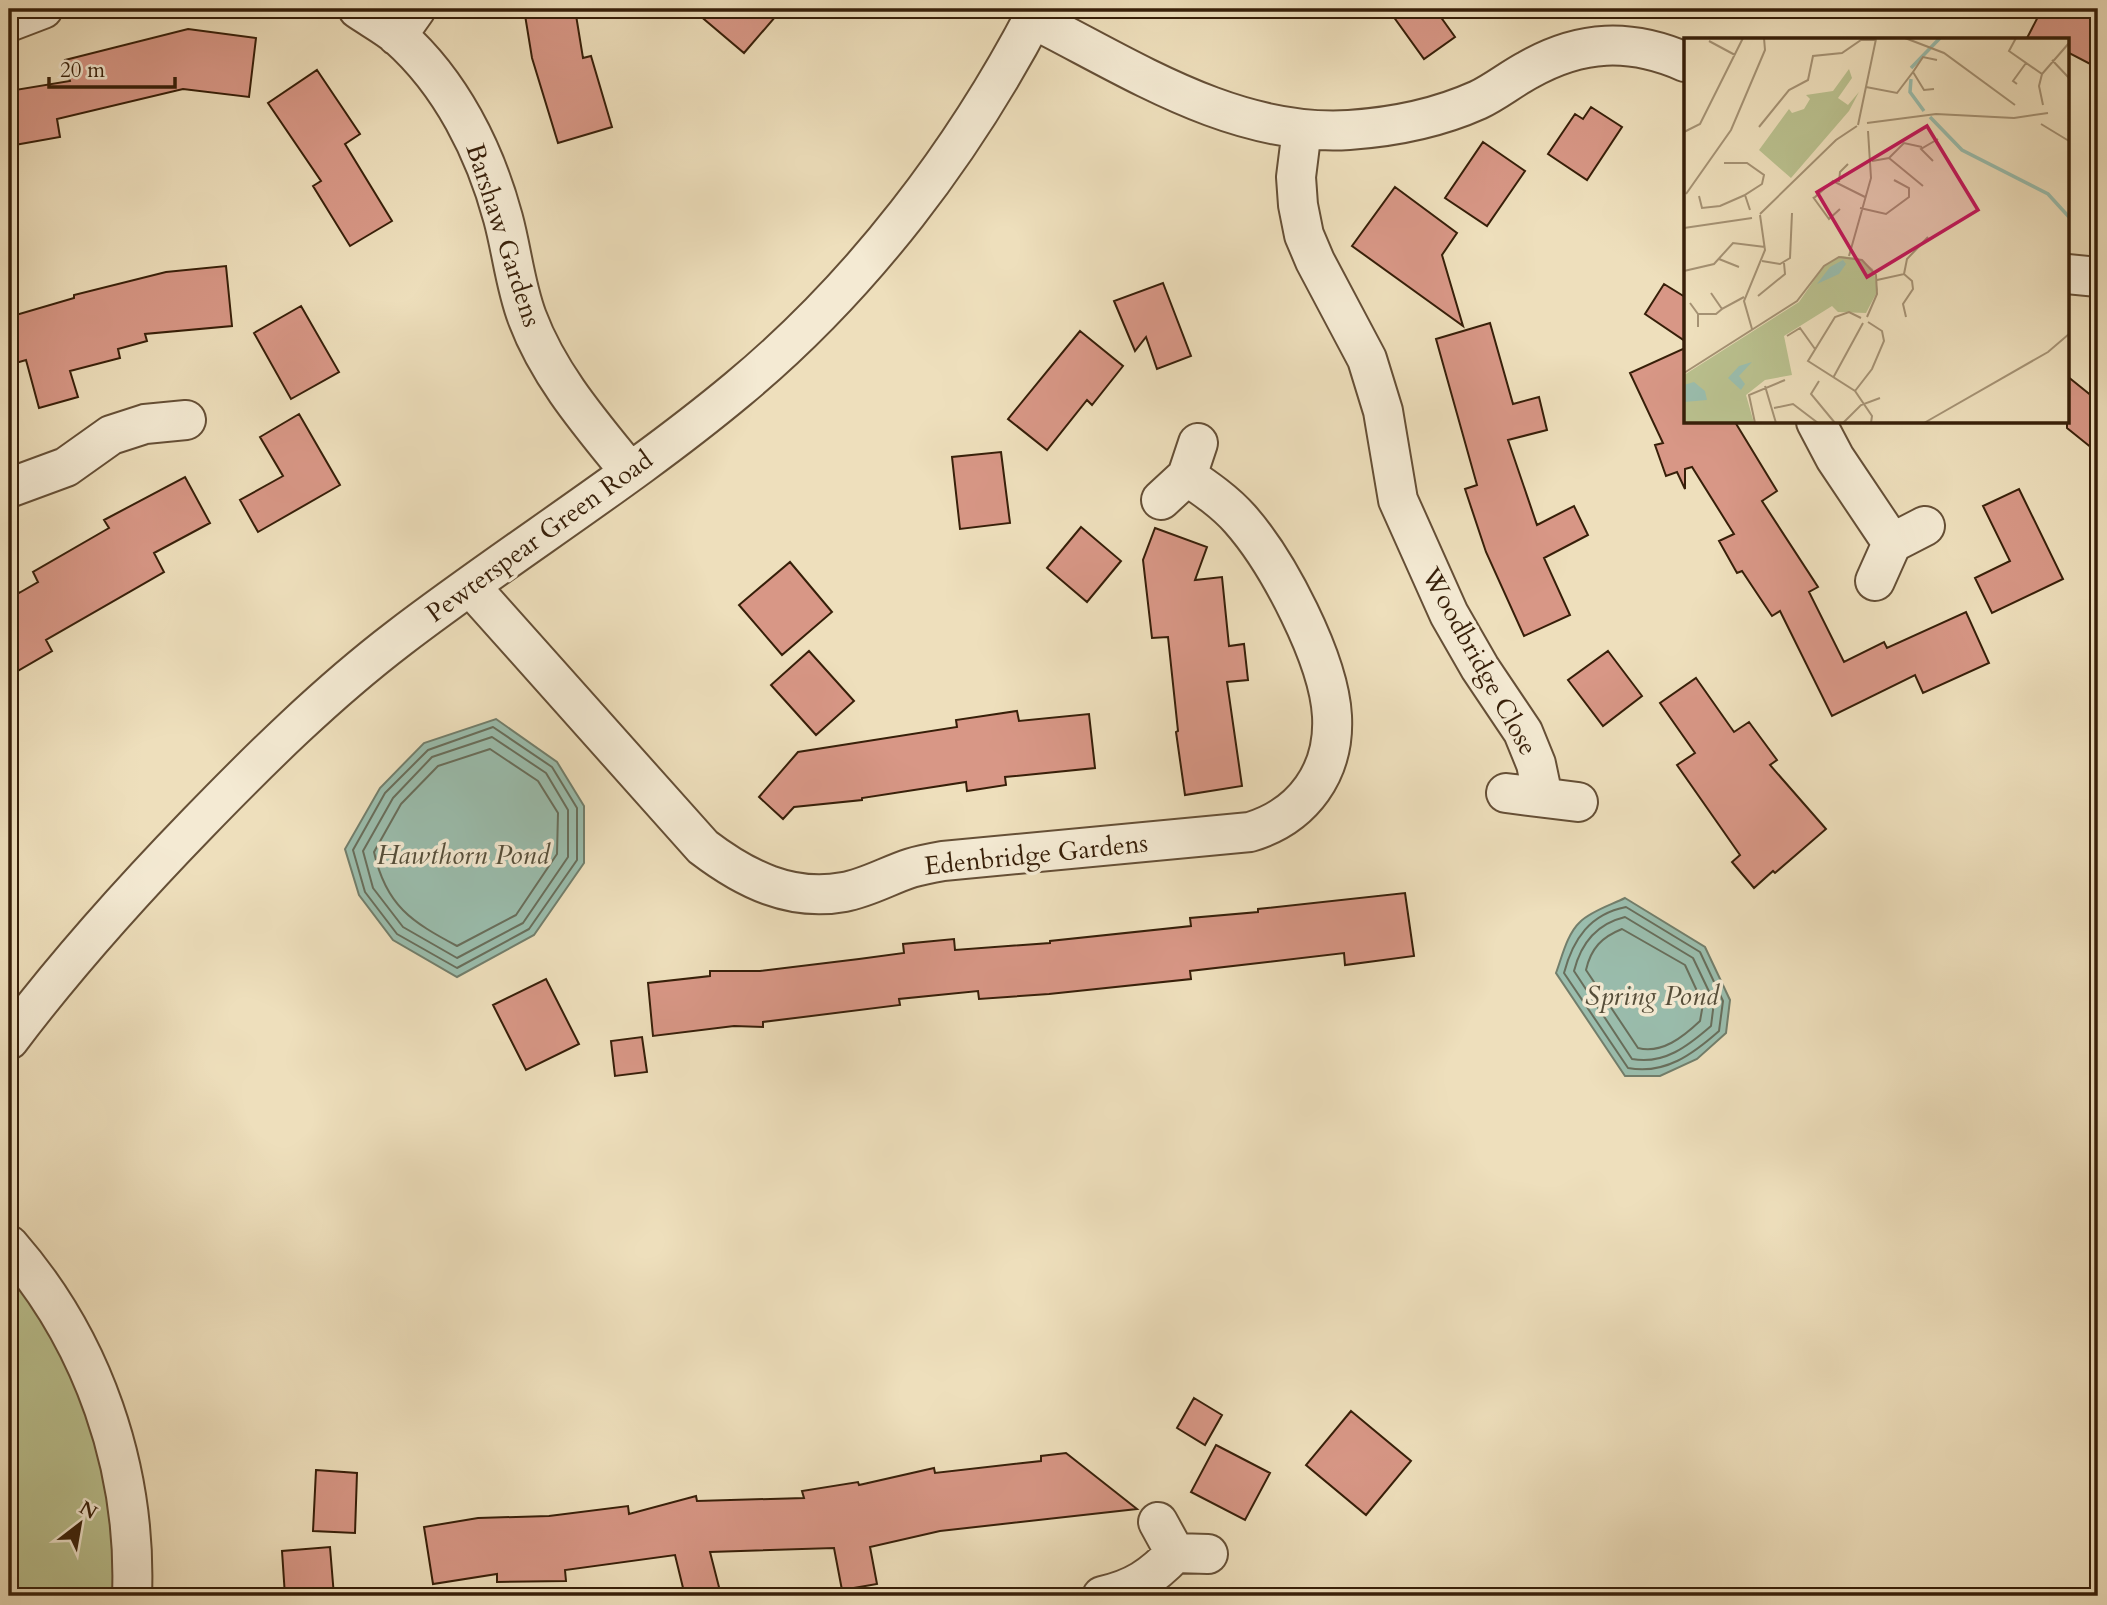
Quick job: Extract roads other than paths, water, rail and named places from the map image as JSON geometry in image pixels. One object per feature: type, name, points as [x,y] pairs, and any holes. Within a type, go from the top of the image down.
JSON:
[{"type":"street","points":[[9,22],[43,9]]},
{"type":"street","name":"Barshaw Gardens","points":[[358,9],[406,22],[428,67],[471,132],[488,169],[504,220],[516,282],[528,319],[566,391],[630,472]]},
{"type":"street","points":[[1035,14],[1193,100],[1243,119],[1302,129],[1348,130],[1434,117],[1479,99],[1530,68],[1562,53],[1587,47],[1642,47],[1684,62]]},
{"type":"street","name":"Pewterspear Green Road","points":[[9,1040],[37,1002],[137,886],[256,765],[320,705],[387,648],[630,472],[739,388],[817,317],[868,261],[939,171],[988,96],[1035,14]]},
{"type":"street","name":"Woodbridge Close","points":[[1302,129],[1296,177],[1297,205],[1304,235],[1367,359],[1383,411],[1398,500],[1449,614],[1522,732],[1536,764],[1542,797]]},
{"type":"street","points":[[2068,274],[2098,277]]},
{"type":"street","points":[[9,488],[65,467],[111,435],[145,424],[190,422]]},
{"type":"street","points":[[1817,424],[1835,458],[1909,535],[1875,581]]},
{"type":"street","name":"Edenbridge Gardens","points":[[470,586],[703,847],[727,865],[784,891],[816,895],[846,892],[910,868],[943,861],[1250,832],[1272,825],[1292,811],[1308,794],[1323,769],[1331,740],[1332,714],[1315,652],[1290,592],[1264,550],[1240,518],[1212,493],[1182,473]]},
{"type":"street","points":[[9,1245],[62,1316],[80,1350],[111,1429],[130,1514],[132,1596]]},
{"type":"street","points":[[1102,1596],[1136,1585],[1153,1575],[1180,1543]]},
{"type":"water","name":"Hawthorn Pond","points":[[496,719],[557,762],[584,806],[584,863],[534,935],[457,977],[393,940],[359,895],[345,849],[380,788],[424,743]]},
{"type":"water","name":"Spring Pond","points":[[1625,898],[1705,947],[1730,1000],[1726,1033],[1697,1059],[1660,1076],[1625,1076],[1556,973],[1575,927],[1595,911]]}]
